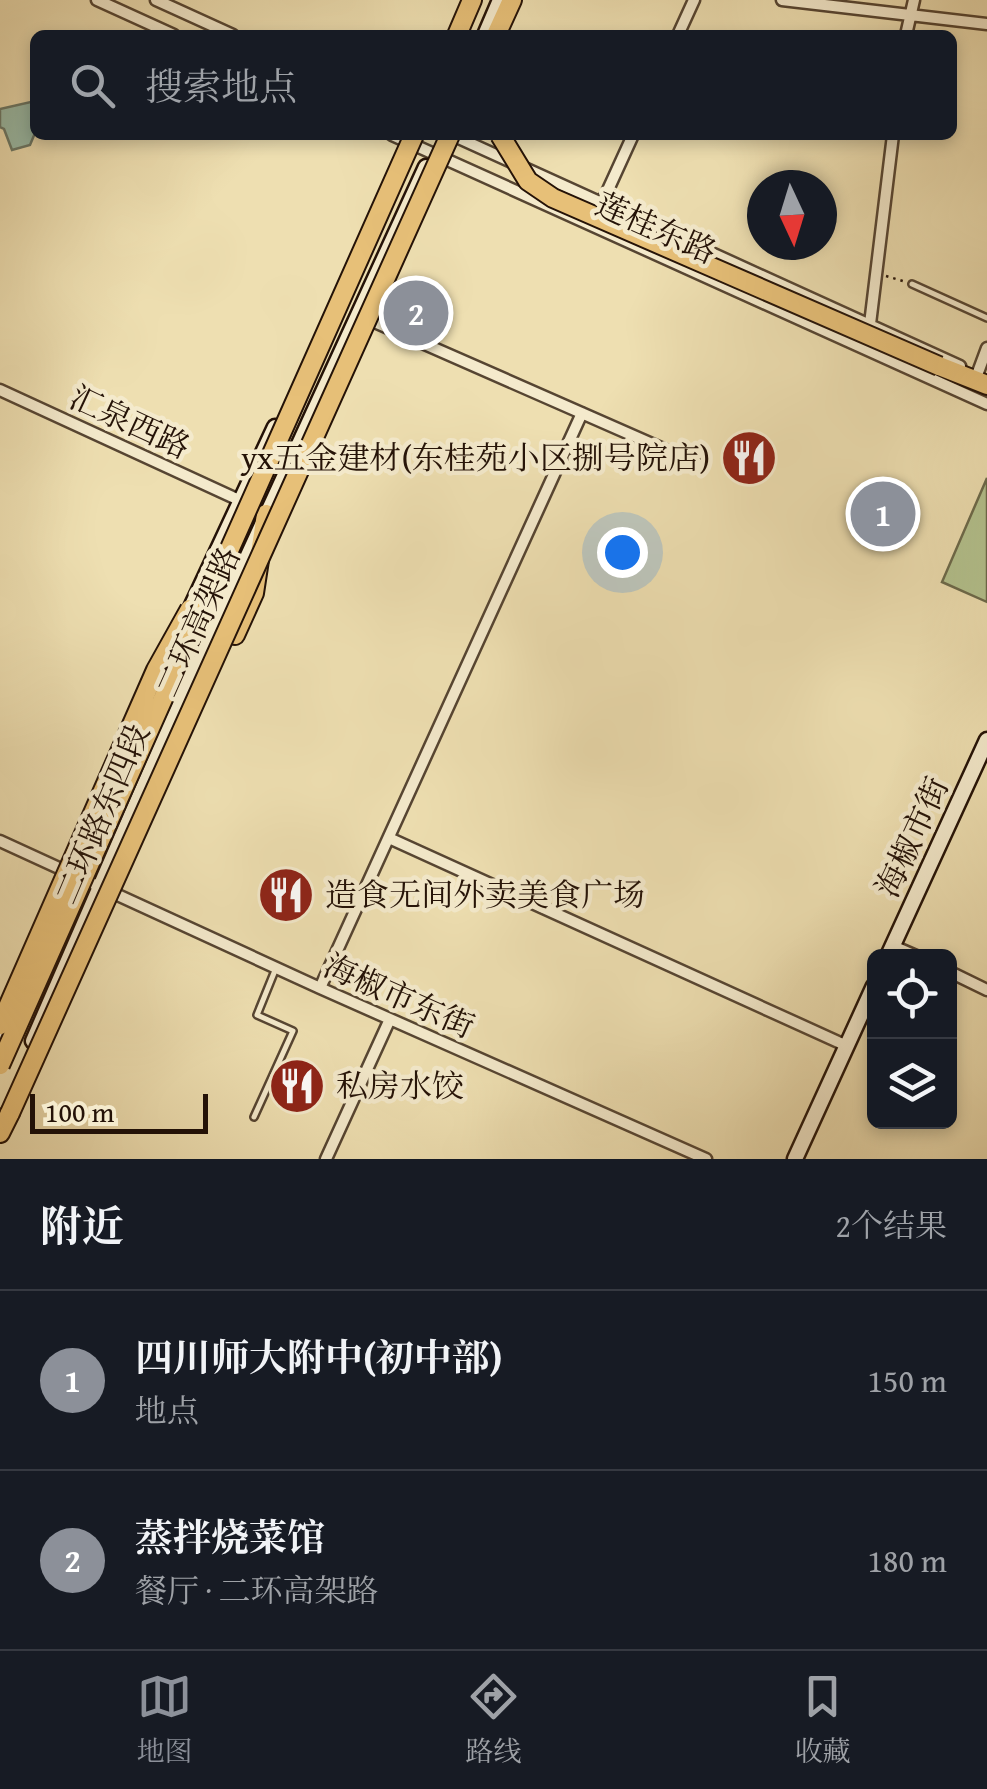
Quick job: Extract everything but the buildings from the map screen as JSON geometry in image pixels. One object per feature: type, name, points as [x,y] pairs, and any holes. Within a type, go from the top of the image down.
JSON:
[{"type":"highway","points":[[459,30],[472,0]]},
{"type":"highway","points":[[499,30],[515,0]]},
{"type":"highway","points":[[508,30],[515,0]]},
{"type":"highway","name":"二环高架路","points":[[0,1065],[242,504],[417,140]]},
{"type":"highway","name":"二环高架路","points":[[0,1133],[449,140]]},
{"type":"highway","points":[[503,140],[528,181],[553,198],[938,366],[984,381]]},
{"type":"highway","points":[[0,1025],[156,670],[242,504]]},
{"type":"highway","points":[[38,1054],[74,1002],[254,593],[266,514]]},
{"type":"main road","points":[[468,30],[481,0]]},
{"type":"main road","points":[[487,30],[500,0]]},
{"type":"main road","name":"二环路东四段","points":[[0,1115],[266,514],[439,140]]},
{"type":"main road","name":"二环路东四段","points":[[0,1042],[242,504]]},
{"type":"main road","name":"海椒市街","points":[[891,949],[987,740]]},
{"type":"main road","points":[[795,1159],[867,1002]]},
{"type":"street","points":[[97,0],[163,30]]},
{"type":"street","points":[[156,0],[221,30]]},
{"type":"street","points":[[680,30],[694,0]]},
{"type":"street","points":[[782,0],[987,24]]},
{"type":"street","points":[[906,30],[914,0]]},
{"type":"street","name":"莲桂东路","points":[[418,140],[432,154],[987,404]]},
{"type":"street","name":"莲桂东路","points":[[462,140],[870,324],[984,381]]},
{"type":"street","points":[[602,202],[631,140]]},
{"type":"street","points":[[870,324],[892,140]]},
{"type":"street","points":[[358,314],[700,464]]},
{"type":"street","points":[[984,381],[987,348]]},
{"type":"street","name":"汇泉西路","points":[[0,390],[242,504]]},
{"type":"street","points":[[320,988],[582,413]]},
{"type":"street","points":[[389,838],[847,1046]]},
{"type":"street","name":"海椒市东街","points":[[0,841],[706,1159]]},
{"type":"street","points":[[957,975],[987,990]]},
{"type":"street","points":[[326,1159],[390,1019]]},
{"type":"lane","points":[[912,284],[987,318]]},
{"type":"lane","points":[[254,1116],[293,1031],[257,1015],[276,968]]},
{"type":"path","points":[[874,290],[886,275],[912,284]]},
{"type":"green space","points":[[987,478],[987,602],[942,582]]},
{"type":"shaded area","points":[[30,102],[30,145],[12,150],[0,127],[0,109]]},
{"type":"place","name":"蒸拌烧菜馆","points":[[416,313]]},
{"type":"place","name":"yx五金建材(东桂苑小区捌号院店)","points":[[749,458]]},
{"type":"place","name":"四川师大附中(初中部)","points":[[883,514]]},
{"type":"place","name":"造食无间外卖美食广场","points":[[286,895]]},
{"type":"place","name":"私房水饺","points":[[297,1086]]}]
